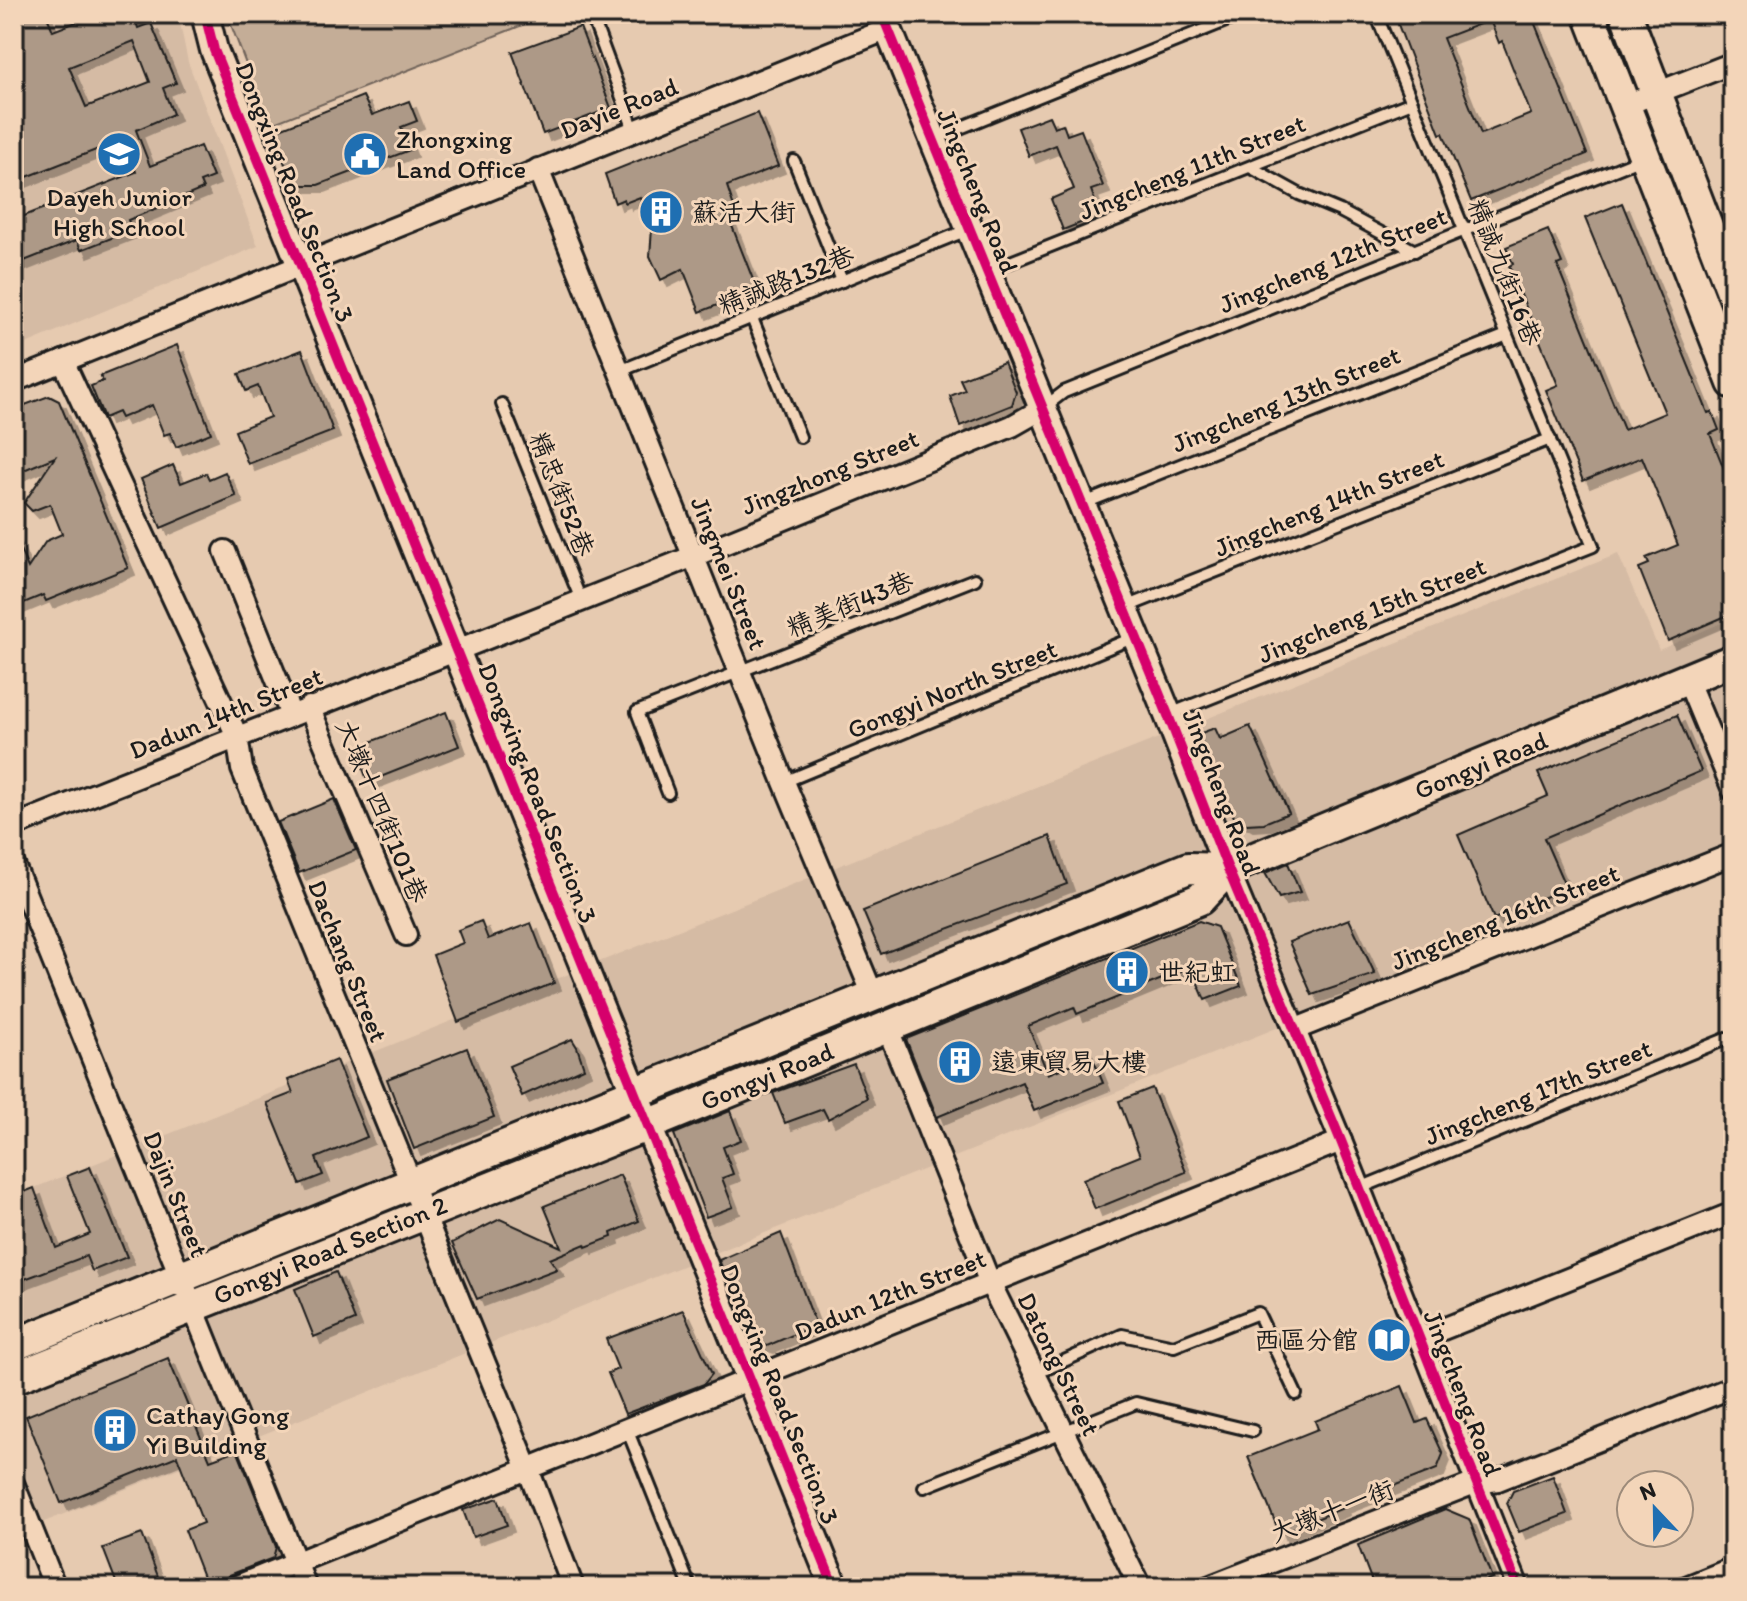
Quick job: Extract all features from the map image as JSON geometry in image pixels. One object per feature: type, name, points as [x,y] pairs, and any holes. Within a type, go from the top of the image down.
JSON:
[{"type":"main road","points":[[1589,14],[1733,383]]},
{"type":"main road","points":[[1626,14],[1733,294]]},
{"type":"main road","name":"Gongyi Road","points":[[635,1093],[1188,868],[1228,869],[1733,660]]},
{"type":"main road","name":"Gongyi Road","points":[[648,1125],[1200,899],[1228,869]]},
{"type":"main road","name":"Gongyi Road Section 2","points":[[14,1378],[412,1184],[635,1093]]},
{"type":"main road","name":"Gongyi Road Section 2","points":[[14,1345],[188,1292],[423,1212],[648,1125]]},
{"type":"street","name":"Dongxing Road Section 3","points":[[205,14],[214,50],[834,1587]]},
{"type":"street","name":"Dayie Road","points":[[14,381],[634,130],[885,22]]},
{"type":"street","name":"Jingcheng Road","points":[[885,22],[1228,869],[1296,1029],[1518,1587]]},
{"type":"street","points":[[1623,106],[1733,63]]},
{"type":"street","name":"Jingmei Street","points":[[538,169],[784,782],[873,995]]},
{"type":"street","name":"Dachang Street","points":[[63,361],[237,736],[242,769],[528,1469],[573,1587]]},
{"type":"street","name":"Jingzhong Street","points":[[456,648],[694,556],[1012,426],[1042,409]]},
{"type":"street","name":"大墩十四街101巷","points":[[225,551],[406,935]]},
{"type":"street","name":"Dadun 14th Street","points":[[14,826],[456,648]]},
{"type":"street","points":[[1687,679],[1733,790]]},
{"type":"street","name":"Jingcheng 16th Street","points":[[1296,1029],[1733,854]]},
{"type":"street","name":"Dajin Street","points":[[14,865],[306,1587]]},
{"type":"street","points":[[873,995],[887,1027]]},
{"type":"street","name":"Datong Street","points":[[887,1027],[990,1283],[1140,1587]]},
{"type":"street","name":"Dadun 12th Street","points":[[235,1587],[1341,1141]]},
{"type":"street","points":[[1418,1339],[1733,1213]]},
{"type":"street","name":"大墩十一街","points":[[1208,1587],[1475,1483],[1498,1480],[1733,1387]]},
{"type":"street","points":[[14,1485],[55,1587]]},
{"type":"street","points":[[1686,1587],[1733,1568]]},
{"type":"lane","points":[[591,14],[634,130]]},
{"type":"lane","name":"精誠九街16巷","points":[[1376,14],[1593,546]]},
{"type":"lane","points":[[933,139],[1240,15]]},
{"type":"lane","name":"Jingcheng 11th Street","points":[[986,272],[1412,102]]},
{"type":"lane","name":"Jingcheng 12th Street","points":[[1042,409],[1064,392],[1644,158]]},
{"type":"lane","points":[[794,161],[842,281]]},
{"type":"lane","points":[[1252,168],[1415,251]]},
{"type":"lane","name":"精誠路132巷","points":[[620,371],[969,230]]},
{"type":"lane","points":[[752,318],[800,437]]},
{"type":"lane","name":"Jingcheng 13th Street","points":[[1082,504],[1507,335]]},
{"type":"lane","name":"精忠街52巷","points":[[502,404],[581,600]]},
{"type":"lane","name":"Jingcheng 14th Street","points":[[1124,608],[1550,439]]},
{"type":"lane","name":"Jingcheng 15th Street","points":[[1168,715],[1593,546]]},
{"type":"lane","name":"精美街43巷","points":[[668,793],[637,712],[975,579]]},
{"type":"lane","name":"Gongyi North Street","points":[[784,782],[1136,636]]},
{"type":"lane","name":"Jingcheng 17th Street","points":[[1360,1188],[1733,1036]]},
{"type":"lane","points":[[1035,1374],[1122,1335],[1174,1346],[1258,1313],[1296,1394]]},
{"type":"lane","points":[[924,1487],[1136,1403],[1253,1431]]},
{"type":"lane","points":[[627,1429],[690,1587]]},
{"type":"shaded area","name":"Dayeh Junior High School","points":[[14,14],[178,14],[188,62],[258,246],[14,349]]},
{"type":"shaded area","points":[[227,14],[547,14],[548,15],[269,125]]},
{"type":"shaded area","points":[[1618,554],[1659,650],[1733,618],[1733,845],[14,1534],[14,1196]]},
{"type":"building","points":[[14,14],[46,14],[53,31],[97,14],[133,14],[138,28],[151,23],[176,83],[163,88],[173,114],[136,130],[150,166],[200,146],[213,177],[200,182],[203,189],[128,220],[132,230],[81,250],[77,240],[14,265],[14,220],[136,172],[124,139],[14,182],[14,139],[19,137],[15,124],[23,118],[18,102],[22,100],[14,81]],"holes":[[[134,41],[150,82],[86,107],[69,67]]]},
{"type":"building","points":[[1394,14],[1531,14],[1587,154],[1471,201],[1443,133],[1440,134]],"holes":[[[1490,20],[1499,43],[1502,41],[1531,114],[1481,134],[1443,38]]]},
{"type":"building","points":[[580,27],[611,108],[543,134],[512,52]]},
{"type":"building","points":[[363,96],[372,115],[409,101],[417,121],[401,127],[410,150],[318,185],[300,185],[291,179],[272,132]]},
{"type":"building","name":"蘇活大街","points":[[757,113],[778,166],[727,186],[735,210],[727,213],[759,295],[742,302],[740,296],[700,312],[683,269],[661,280],[650,256],[652,228],[640,197],[615,203],[605,174]]},
{"type":"building","points":[[1049,116],[1054,127],[1063,124],[1067,135],[1081,130],[1103,186],[1091,190],[1095,201],[1088,204],[1091,211],[1085,213],[1088,220],[1063,230],[1051,199],[1074,189],[1056,145],[1029,156],[1018,128]]},
{"type":"building","points":[[1622,203],[1708,413],[1712,412],[1719,430],[1710,434],[1733,491],[1733,613],[1668,641],[1639,568],[1649,564],[1646,558],[1678,545],[1642,457],[1583,481],[1546,390],[1558,385],[1509,266],[1513,264],[1506,247],[1548,230],[1562,263],[1557,265],[1624,430],[1665,413],[1585,218]]},
{"type":"building","points":[[177,345],[211,433],[176,447],[170,433],[164,435],[152,405],[121,418],[118,412],[104,418],[91,386],[103,381],[100,376]]},
{"type":"building","points":[[302,350],[333,431],[248,464],[235,431],[270,417],[258,386],[246,391],[239,374]]},
{"type":"building","points":[[1004,362],[1016,392],[1012,405],[960,426],[950,396],[965,390],[960,379]]},
{"type":"building","points":[[49,396],[59,401],[128,568],[46,601],[43,595],[14,607],[14,536],[28,568],[46,541],[62,534],[50,504],[32,511],[24,503],[55,457],[14,474],[14,409]]},
{"type":"building","points":[[173,465],[181,483],[206,473],[209,479],[225,472],[236,496],[161,528],[141,479]]},
{"type":"building","points":[[446,712],[459,746],[368,782],[355,748]]},
{"type":"building","points":[[1677,715],[1701,771],[1544,838],[1566,888],[1494,919],[1458,835],[1548,796],[1538,773]]},
{"type":"building","points":[[1250,726],[1289,813],[1264,823],[1246,824],[1234,817],[1198,734],[1215,728],[1220,739]]},
{"type":"building","points":[[334,799],[356,850],[299,873],[278,822]]},
{"type":"building","points":[[1050,836],[1067,884],[881,954],[863,911]]},
{"type":"building","points":[[1288,863],[1300,892],[1279,898],[1265,873]]},
{"type":"building","points":[[1349,919],[1375,974],[1312,995],[1289,942]]},
{"type":"building","points":[[481,921],[488,939],[531,923],[554,983],[458,1022],[433,955],[463,943],[458,930]]},
{"type":"building","points":[[1199,921],[1217,927],[1241,986],[1205,1000],[1191,967],[1077,1014],[1074,1007],[1028,1026],[1048,1074],[1092,1056],[1103,1083],[1034,1111],[1022,1082],[937,1117],[906,1039]]},
{"type":"building","points":[[572,1039],[584,1068],[522,1096],[509,1066]]},
{"type":"building","points":[[467,1048],[494,1117],[414,1149],[387,1079]]},
{"type":"building","points":[[336,1060],[367,1137],[316,1158],[323,1175],[300,1184],[267,1103],[293,1093],[288,1080]]},
{"type":"building","points":[[854,1064],[867,1098],[828,1119],[823,1109],[785,1123],[773,1093]]},
{"type":"building","points":[[1152,1088],[1186,1172],[1095,1209],[1083,1179],[1140,1156],[1119,1101]]},
{"type":"building","points":[[730,1111],[741,1140],[723,1147],[733,1174],[722,1178],[733,1207],[706,1217],[674,1134]]},
{"type":"building","points":[[90,1167],[127,1257],[92,1271],[86,1256],[14,1283],[14,1196],[34,1188],[56,1248],[90,1234],[67,1176]]},
{"type":"building","points":[[620,1175],[639,1221],[611,1233],[612,1237],[586,1247],[585,1244],[550,1259],[557,1269],[477,1299],[452,1243],[500,1219],[561,1247],[544,1206]]},
{"type":"building","points":[[781,1233],[816,1325],[767,1346],[752,1341],[719,1260]]},
{"type":"building","points":[[336,1272],[355,1320],[314,1337],[295,1289]]},
{"type":"building","points":[[683,1310],[712,1374],[704,1384],[625,1414],[608,1373],[618,1369],[606,1339]]},
{"type":"building","name":"Cathay Gong Yi Building","points":[[168,1358],[210,1460],[237,1450],[276,1547],[273,1558],[229,1575],[222,1587],[207,1587],[185,1530],[203,1523],[177,1456],[61,1503],[26,1416]]},
{"type":"building","points":[[1402,1386],[1417,1423],[1427,1419],[1443,1454],[1437,1469],[1280,1534],[1248,1457],[1318,1429],[1315,1421]]},
{"type":"building","points":[[1553,1476],[1567,1514],[1519,1532],[1507,1503],[1513,1491]]},
{"type":"building","points":[[498,1498],[507,1525],[473,1537],[463,1510]]},
{"type":"building","points":[[1445,1509],[1469,1519],[1492,1578],[1468,1587],[1374,1587],[1358,1545]]},
{"type":"building","points":[[142,1534],[162,1587],[118,1587],[103,1548]]},
{"type":"cycle path","points":[[205,14],[214,50],[834,1587]]},
{"type":"cycle path","points":[[882,14],[1341,1141],[1518,1587]]},
{"type":"place","name":"Dayeh Junior High School","points":[[119,154]]},
{"type":"place","name":"Zhongxing Land Office","points":[[365,154]]},
{"type":"place","name":"蘇活大街","points":[[661,212]]},
{"type":"place","name":"世紀虹","points":[[1127,972]]},
{"type":"place","name":"遠東貿易大樓","points":[[960,1062]]},
{"type":"place","name":"西區分館","points":[[1389,1340]]},
{"type":"place","name":"Cathay Gong Yi Building","points":[[115,1430]]}]
